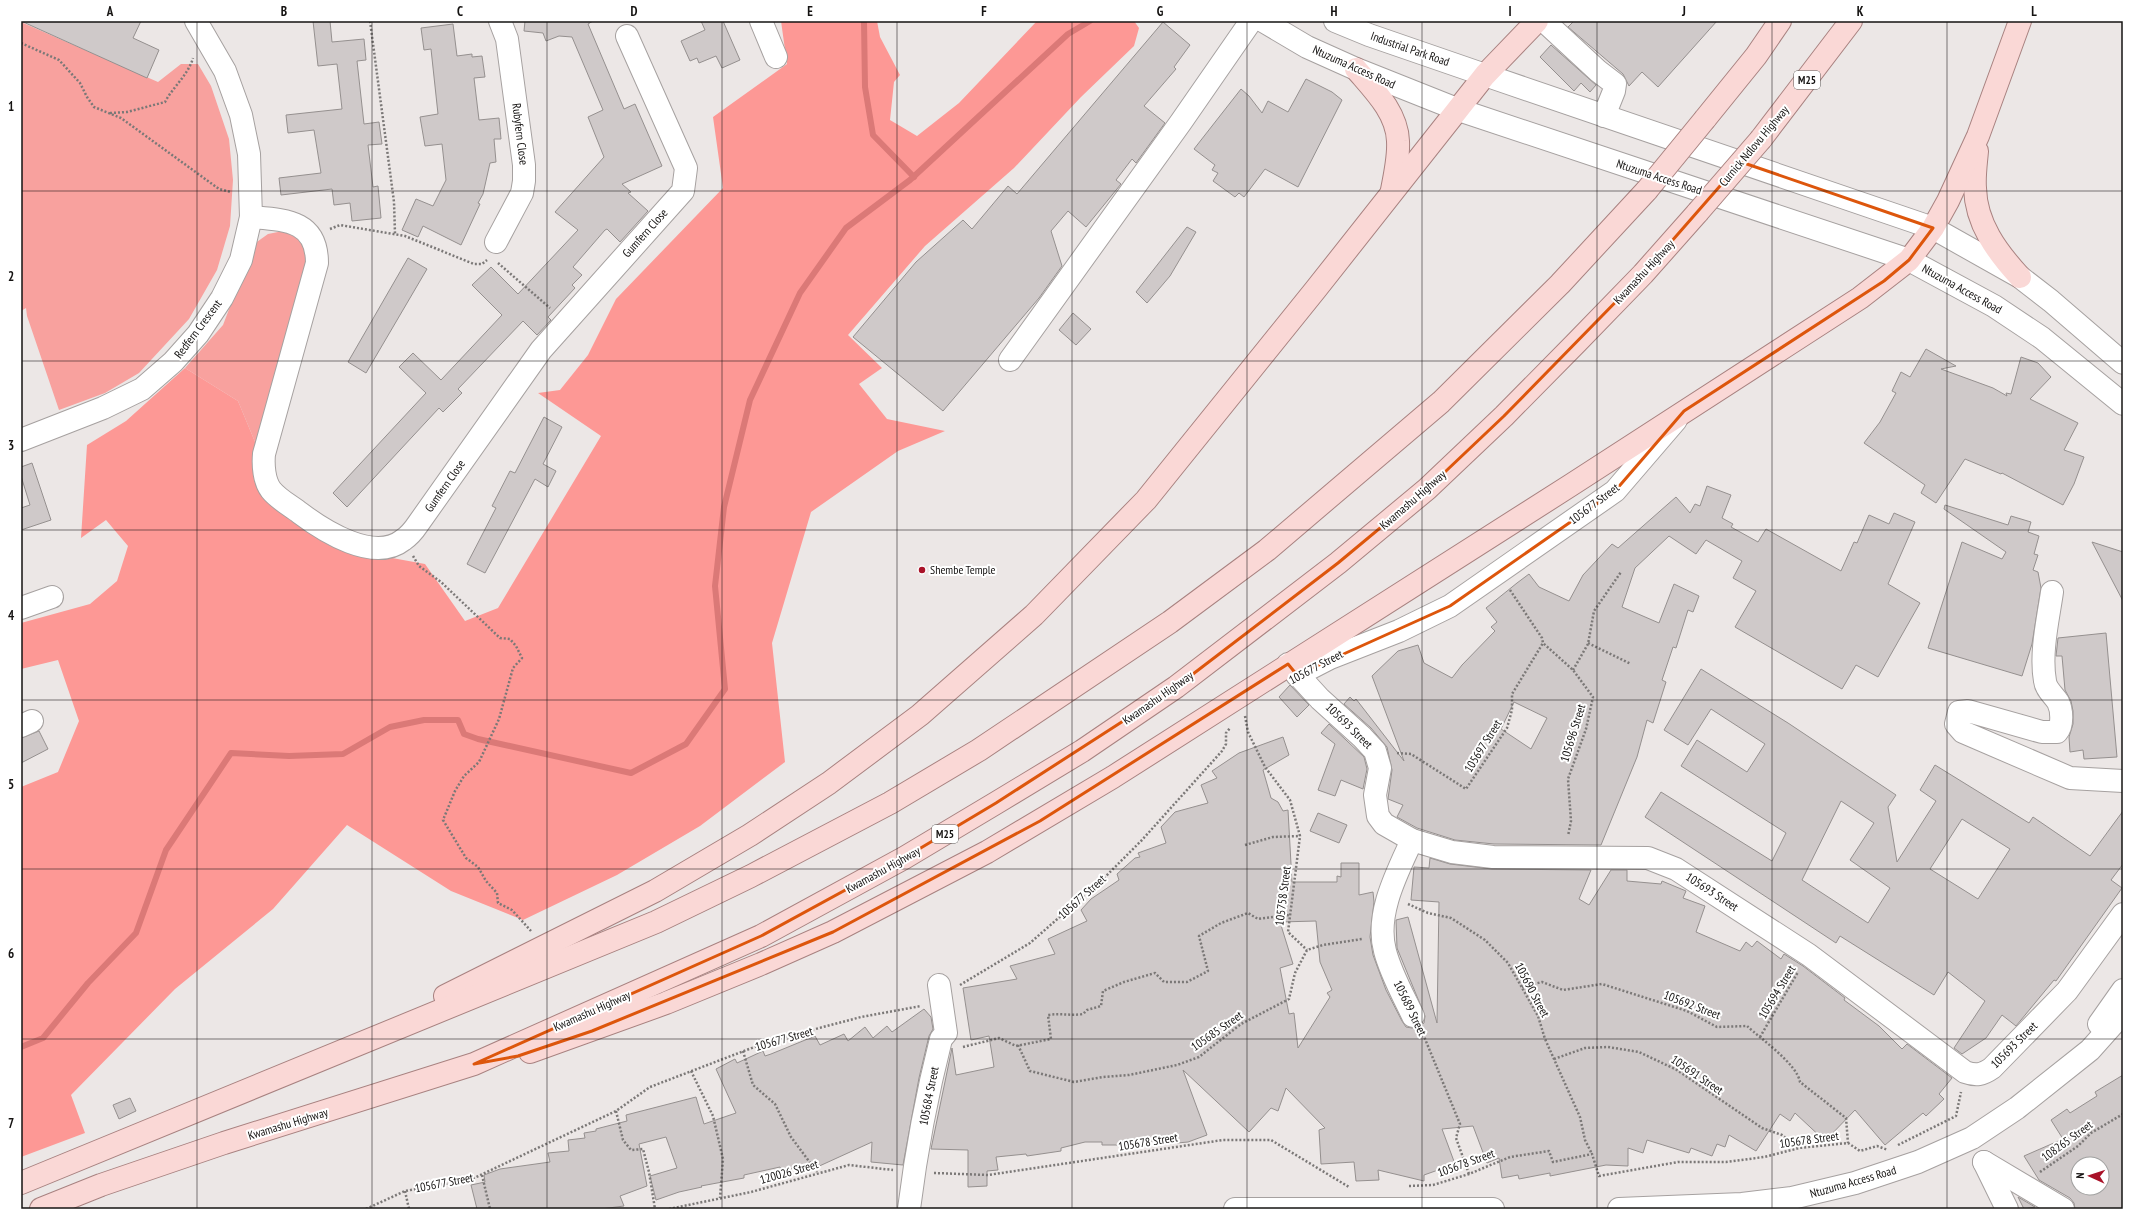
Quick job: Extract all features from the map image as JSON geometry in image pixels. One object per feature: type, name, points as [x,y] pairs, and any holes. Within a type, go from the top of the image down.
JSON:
[{"type":"main road","points":[[319,1060],[655,891],[750,835],[830,783],[920,715],[1034,615],[1146,500],[1459,110],[1485,75],[1537,21]]},
{"type":"main road","points":[[21,1183],[319,1060],[560,963],[676,912],[751,876],[890,803],[978,750],[1044,707],[1170,622],[1267,550],[1350,482],[1441,402],[1560,284],[1646,190],[1756,56],[1780,21]]},
{"type":"main road","name":"Curnick Ndlovu Highway","points":[[1698,212],[1761,139],[1851,21]]},
{"type":"main road","points":[[474,1064],[518,1056],[592,1032],[666,1004],[833,932],[987,852],[1293,670],[1571,485],[1860,298],[1909,260],[1933,228],[1948,201],[1978,136],[2020,21]]},
{"type":"main road","points":[[1356,69],[1384,103],[1393,120],[1398,139],[1398,158],[1392,192]]},
{"type":"main road","points":[[1978,136],[1975,188],[1980,217],[1998,253],[2020,277]]},
{"type":"main road","name":"Kwamashu Highway","points":[[41,1209],[101,1185],[224,1143],[474,1064],[761,936],[904,858],[990,807],[1082,751],[1176,687],[1338,563],[1427,488],[1504,416],[1643,274],[1698,212]]},
{"type":"street","name":"Rubyfern Close","points":[[497,252],[522,193],[524,170],[507,39],[500,21]]},
{"type":"street","points":[[761,21],[776,57]]},
{"type":"street","points":[[1010,360],[1182,122],[1252,21]]},
{"type":"street","name":"Ntuzuma Access Road","points":[[1263,21],[1307,46],[1356,69],[1459,110],[1909,260],[1994,306],[2042,338],[2123,404]]},
{"type":"street","name":"Industrial Park Road","points":[[1335,21],[1369,35],[1485,75]]},
{"type":"street","points":[[1544,21],[1598,71],[1615,84],[1614,91],[1604,116]]},
{"type":"street","points":[[1756,56],[1766,21]]},
{"type":"street","name":"Redfern Crescent","points":[[21,440],[103,408],[136,392],[174,362],[198,334],[222,298],[241,260],[251,207],[250,154],[241,115],[225,71],[200,27]]},
{"type":"street","name":"Gumfern Close","points":[[399,543],[418,524],[541,350],[683,191],[686,168],[627,36]]},
{"type":"street","points":[[1485,75],[1933,228],[2020,277],[2052,301],[2123,362]]},
{"type":"street","points":[[251,207],[285,220],[305,230],[316,244],[317,263],[264,454],[267,481],[271,490],[280,498],[335,537],[366,546],[383,547],[399,543]]},
{"type":"street","name":"105677 Street","points":[[1293,670],[1330,658],[1399,631],[1450,606],[1615,492],[1684,411]]},
{"type":"street","points":[[2052,592],[2045,643],[2044,680],[2048,690],[2058,703],[2062,724],[2058,732],[2049,733],[1968,711],[1958,712],[1956,718],[1958,728],[1963,732],[2070,778],[2123,781]]},
{"type":"street","points":[[21,608],[52,597]]},
{"type":"street","name":"105693 Street","points":[[1293,670],[1375,751],[1380,768],[1375,795],[1378,816],[1384,824],[1412,840],[1452,852],[1493,857],[1648,858],[1666,864],[1809,955],[1965,1072],[1979,1075],[1992,1068],[2067,991],[2123,914]]},
{"type":"street","points":[[2047,769],[2049,733]]},
{"type":"street","name":"105689 Street","points":[[1412,840],[1397,874],[1390,895],[1383,918],[1382,936],[1384,951],[1391,970],[1413,1016]]},
{"type":"street","name":"105684 Street","points":[[909,1209],[914,1172],[937,1053],[941,1039],[946,1033],[940,990]]},
{"type":"street","name":"Ntuzuma Access Road","points":[[2059,1073],[2100,1022],[2123,990]]},
{"type":"street","name":"Ntuzuma Access Road","points":[[1619,1209],[1742,1204],[1792,1198],[1884,1175],[1972,1138],[2017,1108],[2059,1073],[2090,1050],[2123,1013]]},
{"type":"street","points":[[1972,1138],[2004,1208]]},
{"type":"street","points":[[1984,1162],[2063,1209]]},
{"type":"street","points":[[1235,1209],[1493,1209]]},
{"type":"path","points":[[370,21],[394,202],[395,234]]},
{"type":"path","points":[[110,113],[127,112],[165,102],[172,89],[190,67],[200,27]]},
{"type":"path","points":[[21,43],[59,60],[80,83],[94,107],[121,118],[219,189],[251,207]]},
{"type":"path","points":[[312,237],[340,225],[395,234],[405,236],[474,264]]},
{"type":"path","points":[[497,252],[566,321]]},
{"type":"path","points":[[399,543],[410,551],[419,566],[441,582],[500,638],[510,639],[516,646],[522,658],[513,668],[499,719],[479,762],[464,776],[454,791],[443,820],[466,858],[478,867],[486,881],[498,893],[498,903],[512,910],[527,925],[543,947]]},
{"type":"path","name":"105696 Street","points":[[1499,572],[1542,638],[1543,643],[1573,670],[1593,697],[1586,729],[1568,779],[1571,821],[1567,842],[1568,858]]},
{"type":"path","points":[[1573,670],[1588,643],[1594,611],[1621,572]]},
{"type":"path","name":"105697 Street","points":[[1375,751],[1411,754],[1466,789],[1507,728],[1512,710],[1512,694],[1543,643]]},
{"type":"path","points":[[1588,643],[1631,664]]},
{"type":"path","name":"105758 Street","points":[[1241,714],[1244,711],[1248,732],[1265,767],[1290,800],[1300,836],[1288,932],[1307,950]]},
{"type":"path","name":"105677 Street","points":[[366,1209],[405,1191],[472,1179],[616,1111],[650,1087],[770,1041],[861,1017],[918,1007],[940,990],[1030,943],[1103,879],[1142,840],[1222,751],[1226,744],[1226,733],[1233,726]]},
{"type":"path","points":[[1244,845],[1273,837],[1300,836]]},
{"type":"path","name":"105690 Street","points":[[1390,895],[1428,913],[1451,918],[1485,940],[1508,963],[1538,1016],[1544,1039],[1580,1117],[1585,1140],[1592,1154]]},
{"type":"path","points":[[937,1053],[999,1038],[1018,1046],[1051,1040],[1048,1015],[1059,1013],[1069,1016],[1083,1014],[1087,1010],[1101,1006],[1103,990],[1155,973],[1164,982],[1187,982],[1208,971],[1199,936],[1221,923],[1248,913],[1258,919],[1289,915]]},
{"type":"path","points":[[1307,950],[1324,945],[1382,936]]},
{"type":"path","name":"105685 Street","points":[[1018,1046],[1030,1071],[1074,1082],[1129,1075],[1177,1065],[1199,1057],[1241,1024],[1289,999],[1295,973],[1307,950]]},
{"type":"path","name":"105694 Street","points":[[1760,1037],[1809,955]]},
{"type":"path","name":"105692 Street","points":[[1522,988],[1542,982],[1563,990],[1602,984],[1687,1011],[1717,1027],[1747,1026],[1787,1061],[1800,1078],[1800,1082],[1846,1118],[1848,1143]]},
{"type":"path","name":"105689 Street","points":[[1413,1016],[1430,1050],[1460,1124],[1456,1138],[1469,1174]]},
{"type":"path","name":"105691 Street","points":[[1554,1059],[1585,1048],[1608,1047],[1639,1052],[1677,1070],[1762,1128],[1782,1136],[1799,1148]]},
{"type":"path","points":[[743,1051],[753,1085],[776,1104],[791,1137],[817,1172]]},
{"type":"path","points":[[691,1071],[713,1116],[723,1159],[720,1198]]},
{"type":"path","name":"105678 Street","points":[[1406,1187],[1433,1185],[1469,1174],[1510,1157],[1549,1151],[1552,1162],[1592,1154],[1599,1176],[1678,1162],[1726,1162],[1764,1157],[1799,1148],[1848,1143],[1860,1151],[1877,1146],[1888,1150],[1956,1116],[1965,1072]]},
{"type":"path","points":[[616,1111],[623,1140],[631,1150],[643,1149],[649,1172],[655,1209]]},
{"type":"path","name":"108265 Street","points":[[2022,1184],[2078,1146],[2091,1133],[2123,1114]]},
{"type":"path","name":"105678 Street","points":[[914,1172],[988,1175],[1222,1140],[1271,1140],[1350,1188]]},
{"type":"path","name":"120026 Street","points":[[669,1209],[751,1192],[817,1172],[849,1165],[914,1172]]},
{"type":"path","points":[[482,1174],[490,1209]]},
{"type":"path","points":[[405,1191],[409,1209]]},
{"type":"highlighted area","points":[[1741,162],[1933,228],[1909,260],[1884,281],[1684,411],[1615,491],[1450,606],[1297,675],[1288,664],[1040,821],[833,932],[592,1031],[518,1056],[474,1064],[761,936],[904,858],[996,803],[1176,687],[1338,563],[1427,489],[1504,416],[1643,274]]},
{"type":"shaded area","points":[[781,21],[877,21],[880,37],[900,75],[894,82],[890,120],[917,136],[959,103],[1037,21],[1134,21],[1139,28],[1134,46],[1081,97],[1014,168],[925,246],[848,335],[882,368],[859,384],[887,419],[945,431],[898,451],[811,512],[772,643],[785,762],[700,826],[617,875],[523,920],[451,891],[347,825],[273,909],[175,989],[71,1095],[85,1133],[21,1157],[21,787],[58,772],[79,721],[58,660],[21,669],[21,623],[90,604],[117,581],[128,546],[106,520],[81,538],[87,445],[126,421],[185,368],[238,401],[258,449],[269,500],[290,520],[332,547],[425,564],[465,621],[498,608],[601,436],[538,393],[560,390],[588,355],[616,299],[723,188],[713,117],[787,64]]},
{"type":"shaded area","points":[[21,22],[158,82],[181,64],[198,64],[211,86],[229,139],[233,180],[230,226],[217,270],[189,319],[139,373],[105,393],[59,410],[27,316],[26,308],[21,311]]},
{"type":"shaded area","points":[[283,231],[299,240],[305,248],[309,266],[258,449],[238,401],[185,368],[223,325],[254,244],[268,234]]},
{"type":"building","points":[[21,21],[141,21],[133,38],[159,50],[147,78]]},
{"type":"building","points":[[313,21],[330,21],[332,42],[364,39],[366,60],[357,61],[364,124],[379,122],[382,144],[368,145],[373,187],[378,186],[381,218],[352,221],[350,203],[334,205],[332,189],[281,195],[279,178],[321,173],[314,130],[288,133],[286,115],[342,109],[337,64],[318,66]]},
{"type":"building","points":[[525,21],[593,21],[588,24],[624,109],[635,104],[662,166],[622,184],[631,192],[628,193],[648,211],[620,242],[607,229],[605,230],[573,267],[582,275],[572,285],[575,288],[548,317],[551,320],[537,335],[523,321],[458,389],[462,393],[443,412],[439,408],[347,507],[333,493],[426,393],[399,367],[413,353],[441,380],[502,315],[472,285],[491,267],[518,294],[578,230],[555,212],[604,157],[588,117],[603,110],[572,37],[559,36],[546,41],[543,33],[524,31]]},
{"type":"building","points":[[701,21],[723,21],[740,60],[722,68],[716,56],[699,63],[697,58],[690,61],[681,41],[705,30]]},
{"type":"building","points":[[1574,21],[1717,21],[1658,87],[1642,72],[1629,86],[1623,74],[1568,27]]},
{"type":"building","points":[[1163,22],[1190,45],[1174,67],[1176,69],[1144,106],[1165,123],[1136,163],[1132,159],[1116,180],[1121,184],[1086,227],[1068,211],[1051,231],[1062,266],[1039,298],[943,411],[853,337],[916,262],[963,220],[972,229],[1008,186],[1017,194]]},
{"type":"building","points":[[453,24],[457,56],[472,54],[472,57],[482,56],[485,77],[474,78],[479,120],[499,118],[501,139],[494,139],[496,162],[490,163],[483,194],[478,203],[480,204],[461,245],[423,226],[418,237],[402,230],[416,199],[433,206],[446,180],[442,144],[425,146],[420,117],[438,114],[431,49],[424,50],[421,28]]},
{"type":"building","points":[[1551,45],[1596,85],[1590,92],[1581,83],[1574,91],[1540,57]]},
{"type":"building","points":[[1306,79],[1332,92],[1342,100],[1298,187],[1265,169],[1244,197],[1239,193],[1235,197],[1213,181],[1218,173],[1212,170],[1215,165],[1194,149],[1241,89],[1249,96],[1262,113],[1268,101],[1288,112]]},
{"type":"building","points":[[1187,227],[1196,232],[1170,276],[1147,303],[1136,292]]},
{"type":"building","points":[[408,258],[427,269],[366,373],[348,362]]},
{"type":"building","points":[[1073,313],[1091,329],[1076,345],[1059,330]]},
{"type":"building","points":[[1926,349],[1956,366],[1941,369],[1993,388],[2007,396],[2006,393],[2011,394],[2021,357],[2038,363],[2051,377],[2030,399],[2078,423],[2064,450],[2084,457],[2074,484],[2063,505],[2002,473],[2001,474],[1965,459],[1936,503],[1921,493],[1925,485],[1864,443],[1880,422],[1896,393],[1892,391],[1901,372],[1910,377]]},
{"type":"building","points":[[544,417],[562,427],[543,464],[556,471],[548,487],[535,479],[485,573],[467,564],[496,508],[492,506],[510,471],[515,473]]},
{"type":"building","points":[[32,463],[51,520],[21,530],[21,508],[30,505],[21,476],[21,467]]},
{"type":"building","points":[[1707,486],[1731,495],[1722,518],[1733,524],[1731,527],[1758,542],[1766,529],[1841,571],[1854,542],[1857,543],[1869,515],[1889,524],[1894,513],[1915,522],[1888,584],[1920,603],[1878,677],[1856,665],[1842,689],[1735,627],[1756,591],[1733,578],[1742,561],[1706,540],[1696,554],[1669,536],[1635,568],[1622,607],[1659,623],[1674,584],[1699,596],[1693,612],[1688,610],[1676,648],[1673,647],[1662,680],[1666,682],[1653,723],[1647,720],[1637,757],[1601,845],[1494,844],[1455,840],[1417,828],[1397,817],[1403,805],[1388,799],[1392,770],[1387,747],[1371,728],[1344,704],[1350,697],[1354,701],[1356,699],[1404,761],[1372,676],[1398,651],[1418,645],[1424,663],[1452,678],[1462,665],[1495,631],[1491,627],[1497,622],[1486,608],[1529,574],[1539,587],[1569,601],[1583,575],[1612,544],[1618,548],[1676,497],[1690,513],[1695,504],[1700,506]],"holes":[[[1514,702],[1547,718],[1531,749],[1501,729]]]},
{"type":"building","points":[[1945,505],[2008,525],[2011,516],[2031,522],[2028,532],[2039,536],[2034,554],[2038,555],[2033,570],[2038,572],[2041,588],[2032,644],[2022,676],[1928,648],[1962,542],[2002,559],[2006,552],[1944,509]]},
{"type":"building","points":[[2092,542],[2123,552],[2123,601]]},
{"type":"building","points":[[2106,633],[2117,757],[2084,759],[2083,750],[2070,752],[2069,737],[2073,724],[2073,711],[2071,701],[2065,690],[2062,656],[2056,656],[2058,638]]},
{"type":"building","points":[[1701,669],[1788,723],[1896,795],[1888,807],[1897,862],[1936,801],[1920,790],[1935,765],[2029,823],[2033,817],[2090,856],[2123,811],[2123,864],[2111,880],[2122,888],[2056,981],[2054,980],[2016,1026],[2002,1015],[1986,1038],[1962,1054],[1954,1048],[1985,1001],[1948,972],[1934,995],[1840,936],[1836,943],[1645,817],[1661,792],[1772,861],[1786,833],[1681,766],[1697,740],[1747,772],[1765,744],[1711,709],[1688,745],[1664,730]],"holes":[[[1841,801],[1874,823],[1850,860],[1890,888],[1868,923],[1802,880]],[[1962,819],[2010,849],[1978,899],[1930,869]]]},
{"type":"building","points":[[1290,685],[1309,705],[1297,717],[1279,697]]},
{"type":"building","points":[[1329,724],[1364,757],[1367,769],[1363,789],[1341,780],[1335,796],[1318,790],[1335,744],[1321,733]]},
{"type":"building","points":[[39,731],[48,749],[21,763],[21,738]]},
{"type":"building","points":[[1283,737],[1289,755],[1263,770],[1271,798],[1278,802],[1283,811],[1288,810],[1292,882],[1337,882],[1337,876],[1341,877],[1341,863],[1359,863],[1359,895],[1373,892],[1374,902],[1370,937],[1373,955],[1386,990],[1406,1027],[1419,1027],[1424,1023],[1425,1016],[1397,948],[1396,920],[1408,917],[1437,1023],[1439,902],[1411,900],[1414,867],[1429,868],[1430,858],[1450,864],[1492,869],[1591,870],[1579,899],[1589,905],[1611,870],[1627,870],[1627,881],[1661,884],[1662,881],[1686,891],[1683,898],[1705,906],[1696,932],[1740,951],[1746,942],[1752,947],[1757,941],[1781,959],[1784,954],[1803,966],[1845,998],[1844,1000],[1879,1026],[1902,1049],[1907,1044],[1952,1078],[1939,1094],[1944,1099],[1926,1116],[1923,1113],[1885,1145],[1855,1110],[1825,1141],[1795,1113],[1790,1121],[1780,1114],[1756,1151],[1729,1135],[1725,1147],[1717,1144],[1712,1156],[1691,1148],[1689,1153],[1647,1140],[1643,1153],[1628,1148],[1628,1166],[1606,1165],[1550,1176],[1550,1173],[1519,1179],[1518,1175],[1502,1178],[1499,1158],[1487,1163],[1473,1126],[1442,1129],[1455,1164],[1424,1175],[1424,1181],[1378,1170],[1379,1180],[1356,1181],[1354,1162],[1321,1164],[1319,1130],[1325,1128],[1286,1088],[1278,1111],[1271,1108],[1249,1132],[1183,1070],[1207,1135],[1188,1142],[1177,1143],[1177,1136],[1133,1145],[1102,1145],[1102,1142],[1085,1142],[1061,1148],[1061,1151],[1027,1156],[1026,1154],[996,1157],[998,1170],[987,1171],[987,1186],[968,1187],[968,1150],[931,1149],[952,1048],[956,1075],[994,1067],[989,1036],[971,1040],[963,988],[1017,979],[1010,966],[1055,954],[1048,939],[1087,921],[1081,910],[1091,899],[1119,880],[1117,874],[1135,858],[1140,857],[1138,853],[1166,843],[1161,827],[1175,812],[1208,803],[1201,785],[1217,778],[1212,771],[1239,753]],"holes":[[[1316,921],[1320,962],[1332,990],[1327,993],[1330,997],[1298,1048],[1294,1013],[1289,1014],[1280,968],[1293,964],[1280,922]]]},
{"type":"building","points":[[1318,813],[1347,825],[1339,843],[1310,831]]},
{"type":"building","points":[[924,1009],[931,1017],[933,1029],[929,1036],[919,1078],[903,1165],[871,1162],[872,1142],[815,1168],[813,1164],[781,1171],[780,1167],[744,1175],[744,1178],[701,1186],[702,1187],[679,1192],[656,1200],[650,1176],[677,1168],[666,1137],[639,1144],[647,1186],[620,1196],[624,1206],[601,1209],[477,1209],[471,1185],[485,1182],[484,1175],[500,1169],[550,1162],[548,1153],[569,1151],[568,1140],[585,1138],[584,1133],[596,1131],[596,1129],[627,1121],[626,1115],[696,1097],[704,1124],[736,1113],[716,1069],[735,1059],[737,1063],[763,1051],[765,1056],[815,1036],[820,1045],[844,1034],[848,1041],[865,1027],[873,1038],[887,1026],[892,1032]]},
{"type":"building","points":[[2123,1075],[2123,1209],[2075,1209],[2074,1203],[2070,1198],[2039,1180],[2024,1156],[2063,1139],[2051,1120],[2067,1109],[2070,1113],[2097,1096],[2095,1092]]},
{"type":"building","points":[[130,1098],[136,1111],[119,1119],[113,1105]]},
{"type":"building","points":[[2018,1197],[2035,1207],[2024,1209]]},
{"type":"waterway","points":[[864,21],[865,87],[873,135],[914,177]]},
{"type":"waterway","points":[[21,1047],[43,1038],[88,983],[136,933],[166,850],[231,753],[289,756],[343,754],[390,727],[424,720],[458,720],[464,734],[478,739],[631,773],[686,744],[725,689],[715,586],[724,507],[750,400],[800,293],[846,228],[910,180],[1068,34],[1090,21]]},
{"type":"place","name":"Shembe Temple","points":[[922,570]]}]
